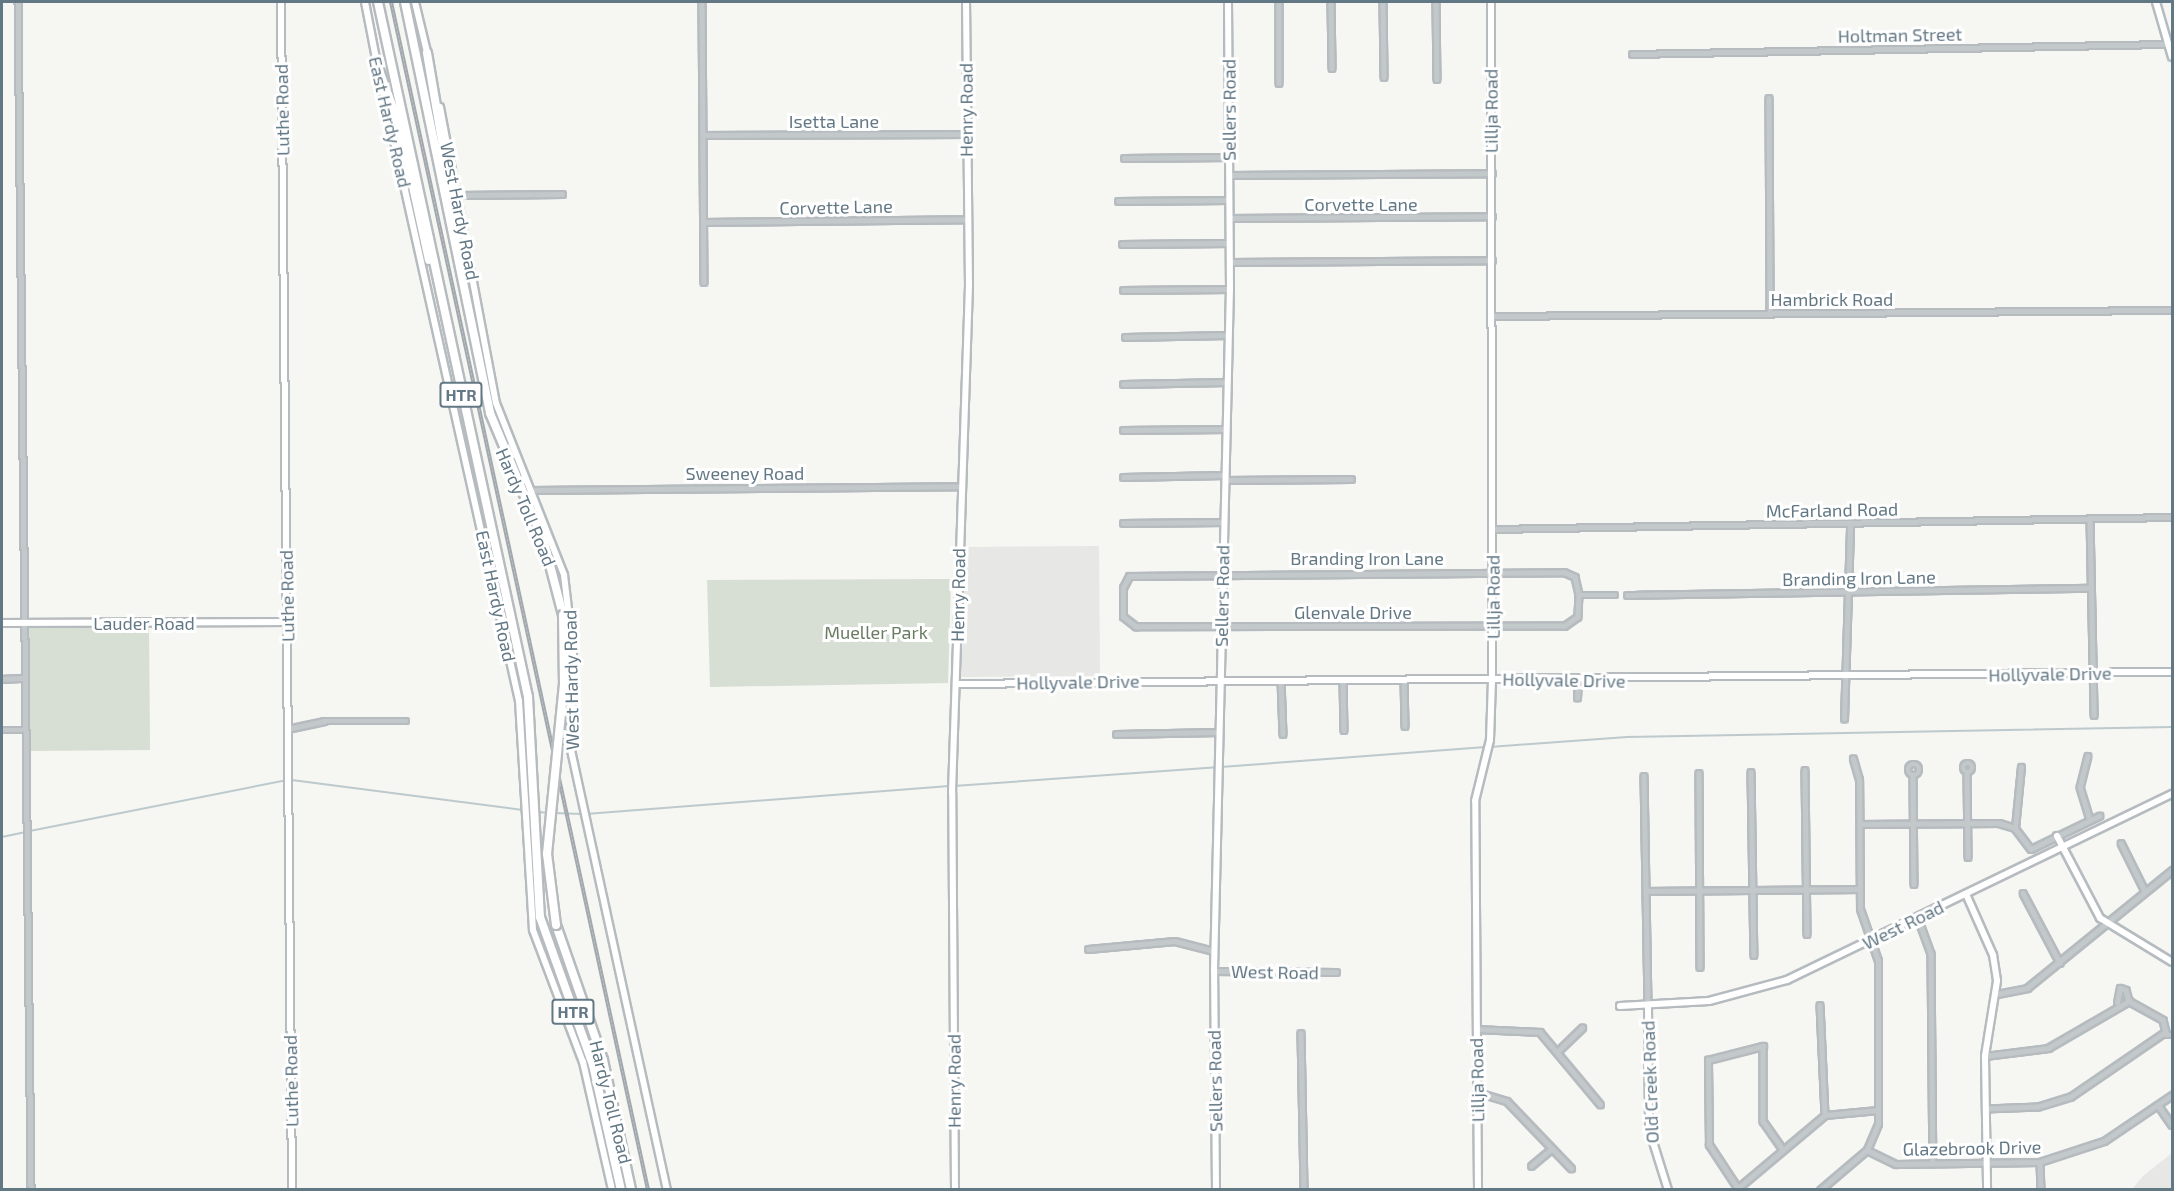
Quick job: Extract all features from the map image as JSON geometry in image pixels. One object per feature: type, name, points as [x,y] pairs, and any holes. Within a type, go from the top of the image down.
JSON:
[{"type":"highway","name":"Hardy Toll Road","points":[[378,2],[450,345],[528,697],[540,917],[593,1065],[621,1190]]},
{"type":"highway","name":"Hardy Toll Road","points":[[405,2],[495,432],[544,542],[563,615],[564,685],[547,854],[556,925],[603,1060],[632,1190]]},
{"type":"highway","points":[[427,53],[458,219],[459,257]]},
{"type":"highway","points":[[377,65],[400,127],[450,345]]},
{"type":"street","points":[[18,2],[24,730],[28,824],[31,1190]]},
{"type":"street","name":"Luthe Road","points":[[281,2],[287,622],[286,788],[292,1190]]},
{"type":"street","name":"East Hardy Road","points":[[365,2],[377,65],[512,668],[523,733],[533,930],[583,1062],[612,1190]]},
{"type":"street","name":"West Hardy Road","points":[[415,2],[459,195],[496,403],[560,562],[571,613],[569,732],[667,1190]]},
{"type":"street","points":[[702,2],[704,282]]},
{"type":"street","name":"Henry Road","points":[[955,1190],[952,780],[968,219],[965,134],[966,2]]},
{"type":"street","name":"Sellers Road","points":[[1216,1190],[1214,951],[1230,289],[1228,2]]},
{"type":"street","points":[[1279,2],[1280,83]]},
{"type":"street","points":[[1331,2],[1332,68]]},
{"type":"street","points":[[1383,2],[1384,77]]},
{"type":"street","points":[[1436,2],[1437,79]]},
{"type":"street","name":"Lillja Road","points":[[1478,1190],[1475,801],[1489,743],[1493,625],[1491,2]]},
{"type":"street","points":[[2156,2],[2172,57]]},
{"type":"street","name":"Holtman Street","points":[[1632,54],[2169,44]]},
{"type":"street","points":[[1768,98],[1770,313]]},
{"type":"street","name":"Isetta Lane","points":[[703,135],[965,134]]},
{"type":"street","points":[[1124,158],[1229,158]]},
{"type":"street","points":[[1229,175],[1492,173]]},
{"type":"street","points":[[459,195],[562,194]]},
{"type":"street","points":[[1118,201],[1229,200]]},
{"type":"street","name":"Corvette Lane","points":[[1230,218],[1492,216]]},
{"type":"street","name":"Corvette Lane","points":[[703,222],[968,219]]},
{"type":"street","points":[[1122,244],[1230,243]]},
{"type":"street","points":[[1230,262],[1492,260]]},
{"type":"street","points":[[1124,290],[1230,289]]},
{"type":"street","name":"Hambrick Road","points":[[1492,316],[2172,310]]},
{"type":"street","points":[[1125,337],[1228,336]]},
{"type":"street","points":[[1123,384],[1228,382]]},
{"type":"street","points":[[1123,430],[1227,429]]},
{"type":"street","points":[[1123,477],[1351,479]]},
{"type":"street","name":"Sweeney Road","points":[[531,490],[960,486]]},
{"type":"street","name":"McFarland Road","points":[[1493,529],[2172,517]]},
{"type":"street","points":[[2090,519],[2094,715]]},
{"type":"street","points":[[1123,523],[1224,522]]},
{"type":"street","points":[[1844,719],[1844,678],[1850,591],[1850,523]]},
{"type":"street","name":"Branding Iron Lane","points":[[1123,602],[1129,576],[1223,573],[1493,571],[1569,573],[1579,595]]},
{"type":"street","name":"Branding Iron Lane","points":[[1627,595],[2091,588]]},
{"type":"street","points":[[1579,595],[1615,595]]},
{"type":"street","name":"Glenvale Drive","points":[[1123,602],[1129,626],[1565,626],[1578,617],[1579,595]]},
{"type":"street","name":"Lauder Road","points":[[2,623],[287,622]]},
{"type":"street","name":"Hollyvale Drive","points":[[956,684],[1404,679],[1844,678],[2172,672]]},
{"type":"street","points":[[2,679],[24,678]]},
{"type":"street","points":[[1404,679],[1405,726]]},
{"type":"street","points":[[1281,680],[1283,734]]},
{"type":"street","points":[[1343,680],[1344,730]]},
{"type":"street","points":[[1577,698],[1578,680]]},
{"type":"street","points":[[287,729],[324,721],[406,721]]},
{"type":"street","points":[[2,730],[24,730]]},
{"type":"street","points":[[1116,734],[1219,732]]},
{"type":"street","points":[[2088,756],[2080,787],[2090,820]]},
{"type":"street","points":[[1820,1190],[1867,1150],[1878,1110],[1878,961],[1860,889],[1860,824],[1853,759]]},
{"type":"street","points":[[2021,767],[2015,828],[2031,849],[2099,816]]},
{"type":"street","points":[[1805,770],[1807,934]]},
{"type":"street","points":[[1751,772],[1754,955]]},
{"type":"street","points":[[1699,773],[1700,967]]},
{"type":"street","points":[[1967,773],[1968,857]]},
{"type":"street","points":[[1644,776],[1648,1007]]},
{"type":"street","points":[[1913,776],[1914,884]]},
{"type":"street","name":"West Road","points":[[1620,1006],[1648,1007],[1743,994],[1872,940],[2172,794]]},
{"type":"street","points":[[1860,824],[1967,823],[2015,828]]},
{"type":"street","points":[[2057,836],[2106,924],[2172,962]]},
{"type":"street","points":[[2121,843],[2144,889]]},
{"type":"street","points":[[1997,994],[2027,988],[2060,963],[2144,889],[2172,870]]},
{"type":"street","points":[[1646,891],[1860,889]]},
{"type":"street","points":[[2023,893],[2060,963]]},
{"type":"street","points":[[1966,894],[1993,955],[1997,994],[1985,1056],[1987,1190]]},
{"type":"street","points":[[1918,918],[1930,954],[1933,1163]]},
{"type":"street","name":"West Road","points":[[1088,949],[1175,941],[1214,951]]},
{"type":"street","name":"West Road","points":[[1214,971],[1336,972]]},
{"type":"street","points":[[2117,1003],[2120,987],[2126,990],[2129,1001]]},
{"type":"street","points":[[1985,1056],[2048,1048],[2117,1003],[2129,1001],[2163,1020],[2172,1020]]},
{"type":"street","points":[[1820,1005],[1825,1115]]},
{"type":"street","name":"Old Creek Road","points":[[1648,1007],[1649,1129],[1668,1190]]},
{"type":"street","points":[[2163,1020],[2163,1035]]},
{"type":"street","points":[[1559,1050],[1582,1028]]},
{"type":"street","points":[[1476,1029],[1537,1030],[1559,1050],[1600,1104]]},
{"type":"street","points":[[1301,1033],[1304,1190]]},
{"type":"street","points":[[1986,1109],[2038,1107],[2071,1097],[2163,1035],[2172,1035]]},
{"type":"street","points":[[1783,1150],[1763,1121],[1763,1046],[1713,1056],[1706,1067],[1709,1145],[1737,1189],[1825,1115],[1878,1110]]},
{"type":"street","points":[[1477,1092],[1507,1101],[1570,1168]]},
{"type":"street","name":"Glazebrook Drive","points":[[1867,1150],[1886,1162],[1987,1164],[2040,1162],[2104,1141],[2172,1095]]},
{"type":"street","points":[[2158,1105],[2172,1125]]},
{"type":"street","points":[[1531,1166],[1551,1149]]},
{"type":"street","points":[[2040,1162],[2041,1190]]},
{"type":"shaded area","points":[[1099,546],[1100,676],[961,677],[966,547]]},
{"type":"shaded area","points":[[2172,1153],[2172,1189],[2132,1189],[2143,1176]]},
{"type":"green space","name":"Mueller Park","points":[[951,579],[948,683],[710,687],[707,580]]},
{"type":"green space","points":[[149,626],[150,750],[29,751],[28,627]]},
{"type":"waterway","points":[[1490,747],[1627,737],[2172,727]]},
{"type":"waterway","points":[[1221,767],[1485,747]]},
{"type":"waterway","points":[[954,786],[1216,767]]},
{"type":"waterway","points":[[30,831],[287,780]]},
{"type":"waterway","points":[[292,780],[522,810]]},
{"type":"waterway","points":[[586,814],[949,786]]},
{"type":"waterway","points":[[539,812],[549,813]]},
{"type":"waterway","points":[[553,813],[582,814]]},
{"type":"waterway","points":[[2,837],[25,832]]},
{"type":"railway","points":[[391,2],[648,1190]]}]
